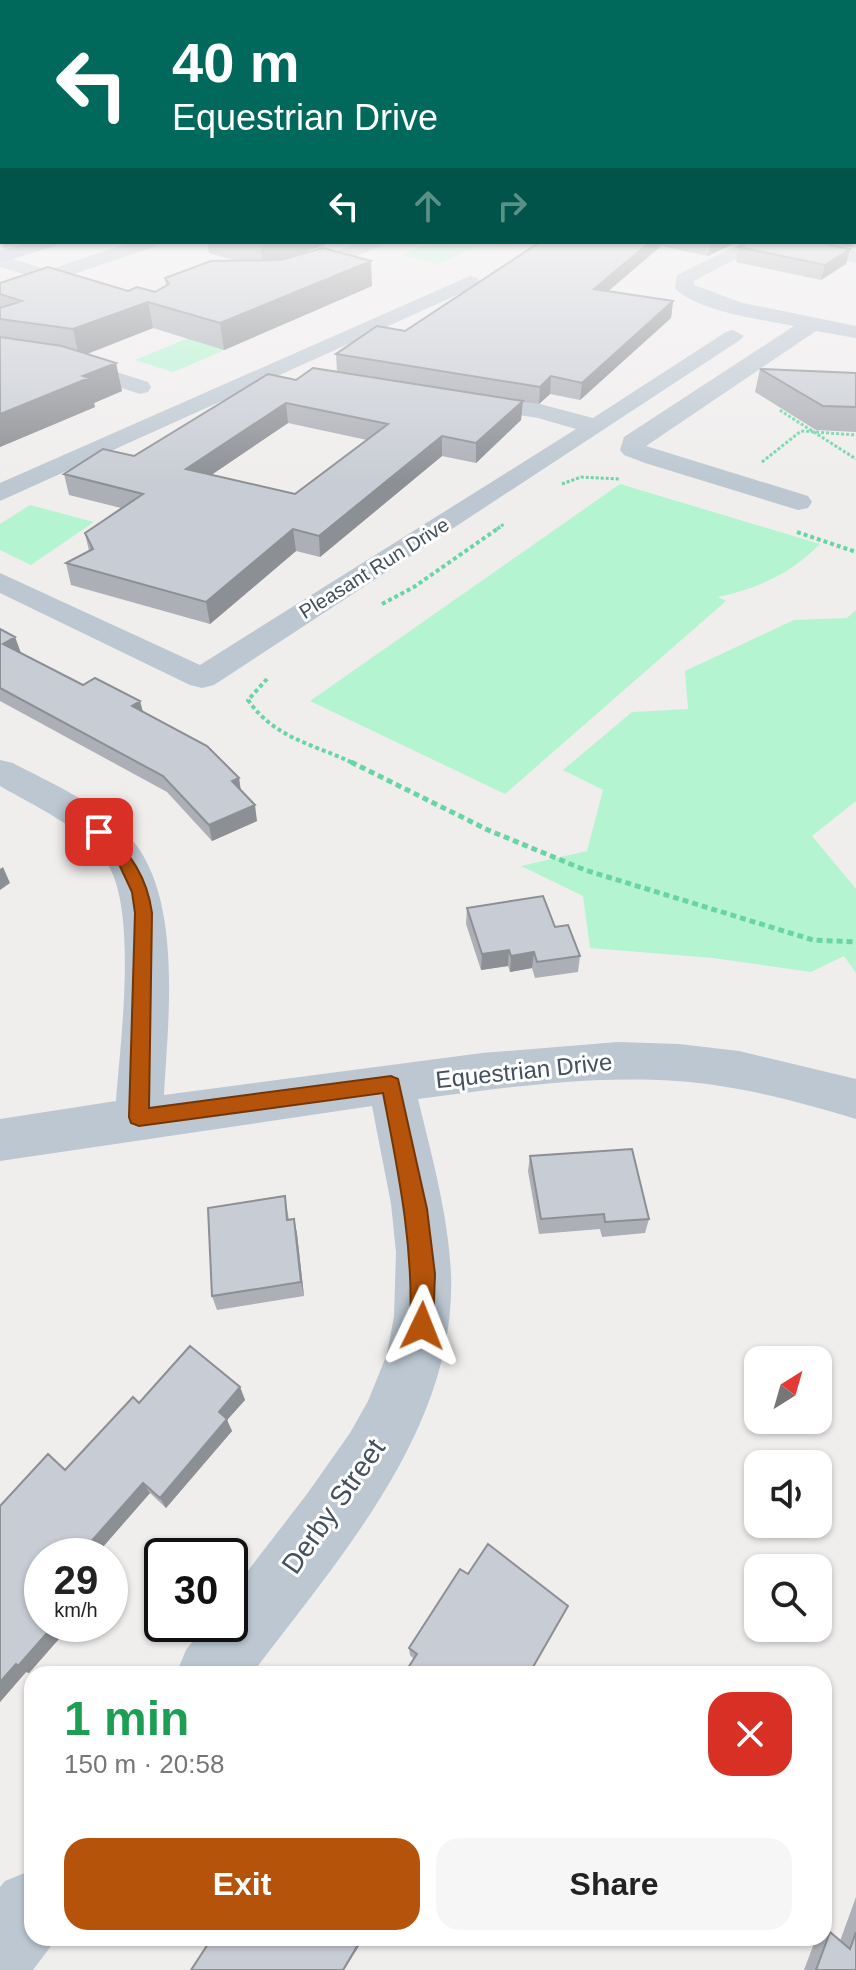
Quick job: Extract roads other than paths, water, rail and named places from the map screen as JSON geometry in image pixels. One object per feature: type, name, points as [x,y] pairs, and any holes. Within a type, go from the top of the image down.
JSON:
[{"type":"street","points":[[0,493],[431,299]]},
{"type":"street","points":[[711,299],[812,324],[848,337]]},
{"type":"street","points":[[798,502],[654,458],[633,450],[633,442],[812,324]]},
{"type":"street","name":"Pleasant Run Drive","points":[[0,582],[202,678],[733,336]]},
{"type":"street","points":[[0,354],[73,365],[140,387]]},
{"type":"street","points":[[271,369],[308,379]]},
{"type":"street","points":[[438,397],[540,411],[596,427]]},
{"type":"street","points":[[0,771],[99,832],[125,859],[141,892],[144,913],[139,1117]]},
{"type":"street","name":"Equestrian Drive","points":[[0,1140],[139,1117],[391,1084],[621,1061],[748,1071],[809,1084],[856,1099]]},
{"type":"street","name":"Derby Street","points":[[216,1666],[357,1480],[382,1441],[412,1369],[422,1326],[424,1274],[416,1209],[391,1084]]},
{"type":"street","points":[[0,1950],[24,1918]]}]
